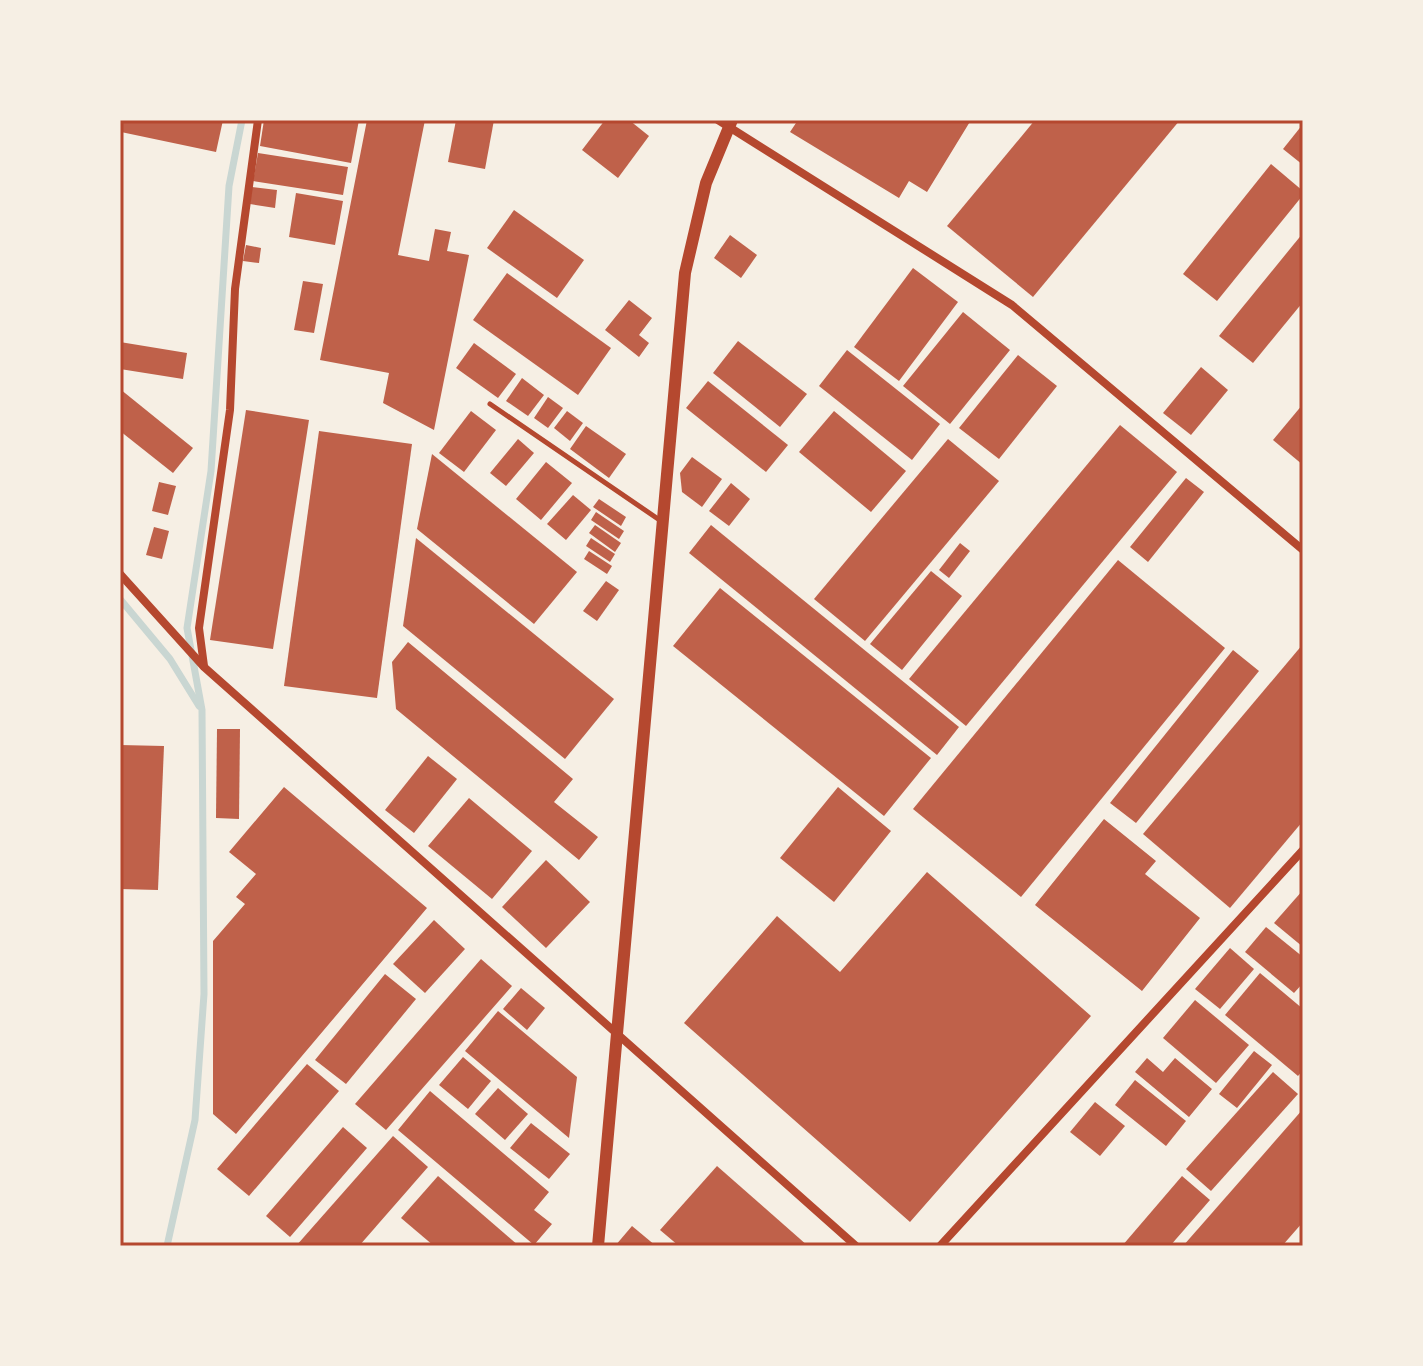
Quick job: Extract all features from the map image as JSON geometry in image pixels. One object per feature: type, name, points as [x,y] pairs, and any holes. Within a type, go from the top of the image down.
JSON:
[{"type":"street","points":[[204,667],[199,628],[230,410],[235,289],[258,120]]},
{"type":"street","points":[[598,1246],[685,273],[706,183],[727,122],[1012,305],[1303,550]]},
{"type":"street","points":[[120,574],[204,667],[856,1246]]},
{"type":"street","points":[[940,1246],[1303,850]]},
{"type":"lane","points":[[490,404],[662,522]]},
{"type":"building","points":[[123,120],[223,120],[216,152],[121,132]]},
{"type":"building","points":[[264,120],[359,120],[351,163],[260,146]]},
{"type":"building","points":[[367,120],[425,120],[398,255],[429,261],[435,229],[451,232],[447,251],[469,255],[434,430],[383,403],[389,373],[320,360]]},
{"type":"building","points":[[456,120],[494,120],[485,169],[448,162]]},
{"type":"building","points":[[605,120],[629,120],[649,136],[618,178],[582,150]]},
{"type":"building","points":[[798,120],[971,120],[927,192],[909,181],[899,198],[790,132]]},
{"type":"building","points":[[1035,120],[1180,120],[1033,297],[947,226]]},
{"type":"building","points":[[1303,124],[1303,165],[1283,149]]},
{"type":"building","points":[[258,153],[348,167],[343,195],[253,181]]},
{"type":"building","points":[[1271,164],[1303,191],[1303,195],[1217,301],[1183,274]]},
{"type":"building","points":[[252,187],[277,190],[275,208],[250,204]]},
{"type":"building","points":[[296,193],[343,201],[335,245],[289,237]]},
{"type":"building","points":[[514,210],[584,260],[557,298],[487,248]]},
{"type":"building","points":[[1303,233],[1303,302],[1253,363],[1219,336]]},
{"type":"building","points":[[730,235],[757,255],[741,278],[714,258]]},
{"type":"building","points":[[246,245],[261,248],[259,263],[243,261]]},
{"type":"building","points":[[913,268],[958,302],[899,381],[854,347]]},
{"type":"building","points":[[507,273],[611,348],[578,395],[473,320]]},
{"type":"building","points":[[303,281],[323,284],[314,333],[294,330]]},
{"type":"building","points":[[629,300],[652,318],[639,335],[649,343],[639,357],[605,330]]},
{"type":"building","points":[[963,312],[1010,350],[950,424],[903,386]]},
{"type":"building","points":[[738,341],[807,394],[780,427],[713,373]]},
{"type":"building","points":[[120,342],[187,353],[183,379],[120,369]]},
{"type":"building","points":[[474,343],[516,374],[498,398],[456,368]]},
{"type":"building","points":[[847,350],[940,424],[912,460],[819,386]]},
{"type":"building","points":[[1018,355],[1057,386],[999,459],[959,428]]},
{"type":"building","points":[[1201,367],[1228,390],[1191,435],[1163,413]]},
{"type":"building","points":[[522,378],[544,395],[528,416],[506,401]]},
{"type":"building","points":[[708,381],[788,445],[766,472],[686,408]]},
{"type":"building","points":[[120,389],[193,448],[173,473],[120,431]]},
{"type":"building","points":[[548,397],[563,408],[548,428],[534,418]]},
{"type":"building","points":[[1303,404],[1303,465],[1273,440]]},
{"type":"building","points":[[246,410],[309,420],[273,649],[210,640]]},
{"type":"building","points":[[471,411],[496,430],[464,472],[439,453]]},
{"type":"building","points":[[567,411],[583,423],[570,441],[554,428]]},
{"type":"building","points":[[834,411],[906,471],[871,512],[799,452]]},
{"type":"building","points":[[1120,425],[1177,472],[966,726],[909,679]]},
{"type":"building","points":[[586,426],[626,454],[609,478],[570,449]]},
{"type":"building","points":[[319,431],[412,444],[377,698],[284,686]]},
{"type":"building","points":[[518,439],[534,453],[506,486],[490,473]]},
{"type":"building","points":[[948,439],[999,481],[865,641],[814,599]]},
{"type":"building","points":[[432,454],[577,572],[534,624],[417,529]]},
{"type":"building","points":[[692,457],[722,479],[702,507],[682,492],[680,473]]},
{"type":"building","points":[[546,462],[572,483],[541,520],[516,499]]},
{"type":"building","points":[[1186,478],[1204,492],[1148,562],[1130,547]]},
{"type":"building","points":[[159,482],[176,486],[168,515],[152,511]]},
{"type":"building","points":[[731,483],[750,499],[729,526],[709,511]]},
{"type":"building","points":[[573,495],[591,510],[566,540],[547,524]]},
{"type":"building","points":[[599,499],[626,517],[621,526],[593,507]]},
{"type":"building","points":[[596,512],[624,531],[619,539],[591,520]]},
{"type":"building","points":[[595,525],[621,543],[615,552],[589,533]]},
{"type":"building","points":[[711,525],[959,727],[937,755],[689,553]]},
{"type":"building","points":[[154,527],[169,531],[162,559],[146,555]]},
{"type":"building","points":[[416,538],[614,699],[565,759],[403,626]]},
{"type":"building","points":[[591,538],[615,554],[610,562],[586,546]]},
{"type":"building","points":[[960,543],[970,551],[949,578],[939,570]]},
{"type":"building","points":[[589,551],[612,566],[607,574],[584,559]]},
{"type":"building","points":[[1118,560],[1225,648],[1021,897],[913,809]]},
{"type":"building","points":[[931,571],[962,596],[902,670],[870,644]]},
{"type":"building","points":[[606,581],[619,590],[597,621],[583,611]]},
{"type":"building","points":[[720,588],[931,758],[884,816],[673,646]]},
{"type":"building","points":[[408,642],[573,779],[554,802],[598,837],[579,860],[396,709],[392,662]]},
{"type":"building","points":[[1303,644],[1303,821],[1230,908],[1143,834]]},
{"type":"building","points":[[1233,650],[1259,671],[1136,823],[1110,803]]},
{"type":"building","points":[[217,729],[240,729],[239,819],[216,818]]},
{"type":"building","points":[[120,745],[164,746],[158,890],[120,889]]},
{"type":"building","points":[[428,756],[457,779],[414,833],[385,810]]},
{"type":"building","points":[[284,787],[427,908],[236,1134],[213,1114],[213,941],[245,904],[236,897],[256,874],[229,852]]},
{"type":"building","points":[[838,787],[891,831],[834,902],[780,858]]},
{"type":"building","points":[[469,798],[532,851],[492,899],[428,846]]},
{"type":"building","points":[[1104,819],[1156,861],[1145,874],[1200,918],[1142,991],[1035,905]]},
{"type":"building","points":[[546,860],[590,902],[546,948],[502,907]]},
{"type":"building","points":[[927,872],[1091,1016],[910,1222],[684,1023],[777,916],[840,972]]},
{"type":"building","points":[[1303,890],[1303,947],[1274,923]]},
{"type":"building","points":[[434,920],[465,949],[425,993],[393,964]]},
{"type":"building","points":[[1266,927],[1303,957],[1303,983],[1294,993],[1245,952]]},
{"type":"building","points":[[1230,948],[1254,969],[1220,1009],[1195,989]]},
{"type":"building","points":[[481,959],[512,986],[386,1130],[355,1104]]},
{"type":"building","points":[[1260,973],[1303,1009],[1303,1070],[1298,1076],[1225,1015]]},
{"type":"building","points":[[385,974],[416,999],[346,1084],[315,1060]]},
{"type":"building","points":[[521,988],[545,1008],[527,1030],[503,1009]]},
{"type":"building","points":[[1195,1000],[1249,1045],[1216,1083],[1163,1038]]},
{"type":"building","points":[[498,1011],[577,1077],[569,1138],[465,1051]]},
{"type":"building","points":[[1254,1051],[1272,1065],[1237,1108],[1219,1094]]},
{"type":"building","points":[[463,1057],[491,1081],[468,1109],[439,1085]]},
{"type":"building","points":[[1147,1058],[1163,1072],[1175,1058],[1212,1089],[1189,1117],[1135,1072]]},
{"type":"building","points":[[307,1064],[339,1091],[249,1196],[217,1169]]},
{"type":"building","points":[[1273,1072],[1298,1094],[1211,1191],[1186,1169]]},
{"type":"building","points":[[1135,1080],[1186,1121],[1166,1146],[1115,1105]]},
{"type":"building","points":[[498,1088],[528,1114],[505,1140],[475,1114]]},
{"type":"building","points":[[430,1091],[549,1192],[534,1210],[552,1224],[534,1245],[398,1130]]},
{"type":"building","points":[[1095,1102],[1125,1126],[1100,1156],[1070,1132]]},
{"type":"building","points":[[1303,1109],[1303,1222],[1282,1246],[1183,1246]]},
{"type":"building","points":[[531,1123],[570,1154],[549,1179],[510,1148]]},
{"type":"building","points":[[343,1127],[367,1148],[290,1237],[266,1216]]},
{"type":"building","points":[[393,1136],[428,1167],[359,1246],[296,1246]]},
{"type":"building","points":[[717,1166],[808,1246],[679,1246],[660,1230]]},
{"type":"building","points":[[438,1176],[519,1246],[434,1246],[401,1218]]},
{"type":"building","points":[[1182,1176],[1210,1200],[1170,1246],[1122,1246]]},
{"type":"building","points":[[632,1226],[656,1246],[615,1246]]},
{"type":"waterway","points":[[167,1246],[195,1120],[204,994],[202,710],[187,628],[211,471],[229,186],[242,120]]},
{"type":"waterway","points":[[120,599],[170,659],[199,706]]}]
